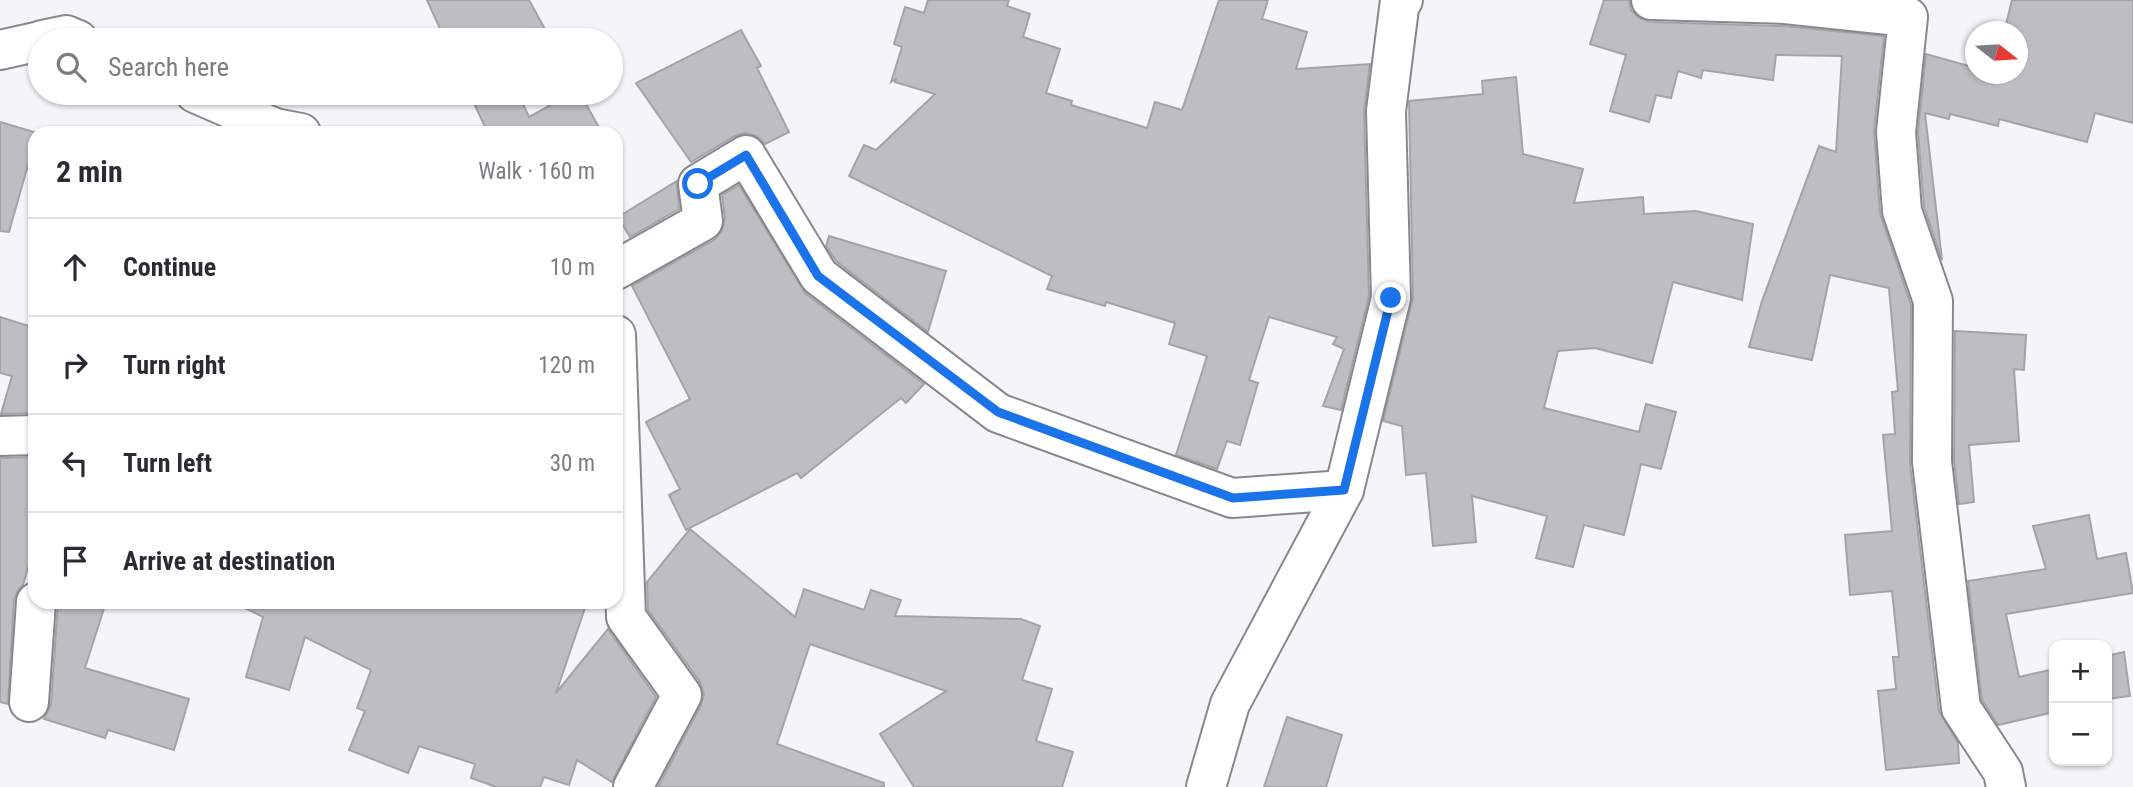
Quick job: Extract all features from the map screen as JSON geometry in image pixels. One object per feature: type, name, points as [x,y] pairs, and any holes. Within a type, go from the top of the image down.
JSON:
[{"type":"street","points":[[1206,787],[1230,704],[1344,490],[1391,298],[1385,111],[1400,0],[1403,0]]},
{"type":"street","points":[[1651,0],[1786,4],[1908,17],[1896,132],[1900,198],[1933,301],[1932,462],[1961,708],[2003,772],[2006,787]]},
{"type":"street","points":[[0,50],[28,44]]},
{"type":"street","points":[[222,105],[270,126]]},
{"type":"street","points":[[623,266],[704,221],[698,184],[746,155],[818,276],[998,412],[1233,498],[1344,490]]},
{"type":"street","points":[[0,436],[28,435]]},
{"type":"street","points":[[623,532],[626,617],[682,695],[633,787]]},
{"type":"street","points":[[29,702],[36,609]]},
{"type":"building","points":[[427,0],[529,0],[544,28],[440,28]]},
{"type":"building","points":[[928,0],[1009,0],[1007,6],[1030,14],[1023,37],[1060,49],[1046,93],[1072,101],[1071,105],[1147,128],[1155,102],[1182,110],[1219,0],[1268,0],[1262,19],[1307,32],[1296,69],[1370,64],[1364,112],[1369,296],[1341,410],[1323,406],[1344,349],[1333,344],[1337,337],[1269,317],[1249,380],[1258,383],[1240,445],[1227,441],[1217,469],[1176,455],[1207,356],[1169,344],[1175,323],[1106,302],[1105,306],[1047,289],[1052,276],[849,176],[864,145],[876,150],[935,94],[895,82],[896,79],[891,82],[902,47],[894,44],[905,7],[924,13]]},
{"type":"building","points":[[1604,0],[1629,0],[1631,10],[1639,18],[1650,22],[1784,26],[1884,36],[1874,130],[1880,213],[1911,305],[1910,464],[1939,711],[1958,743],[1959,763],[1886,770],[1878,691],[1896,689],[1893,657],[1899,657],[1892,591],[1850,595],[1845,535],[1892,531],[1883,435],[1895,434],[1892,392],[1898,391],[1889,288],[1830,275],[1812,360],[1749,347],[1762,301],[1819,146],[1836,152],[1842,56],[1776,55],[1773,80],[1703,70],[1701,78],[1678,71],[1671,98],[1656,95],[1649,122],[1610,111],[1626,55],[1590,44]]},
{"type":"building","points":[[2012,0],[2133,0],[2133,123],[2095,113],[2087,142],[1999,119],[1998,126],[1950,114],[1949,119],[1925,113],[1942,260],[1924,207],[1918,132],[1926,54],[1965,65],[1965,84],[2028,84],[2028,21],[2007,21]]},
{"type":"building","points":[[741,30],[761,66],[757,68],[789,132],[765,144],[756,136],[745,133],[735,136],[691,162],[636,83]]},
{"type":"building","points":[[1516,77],[1523,154],[1583,169],[1574,203],[1643,197],[1644,214],[1696,211],[1753,224],[1742,300],[1673,282],[1652,363],[1595,348],[1558,351],[1544,408],[1639,432],[1646,404],[1676,412],[1661,469],[1641,464],[1624,535],[1584,525],[1573,567],[1536,558],[1547,516],[1472,496],[1476,542],[1433,546],[1426,473],[1406,475],[1402,426],[1383,421],[1413,298],[1409,101],[1483,94],[1482,81]]},
{"type":"building","points":[[475,105],[524,105],[529,117],[551,105],[587,105],[598,126],[485,126]]},
{"type":"building","points":[[0,122],[28,130],[28,165],[9,232],[0,231]]},
{"type":"building","points":[[677,181],[679,209],[630,237],[623,225],[623,214]]},
{"type":"building","points":[[739,185],[805,293],[924,384],[906,403],[901,398],[801,478],[797,473],[686,530],[669,495],[680,489],[646,422],[690,399],[632,286],[714,240],[722,231],[725,219],[722,195]]},
{"type":"building","points":[[829,236],[946,271],[928,332],[836,261],[826,246]]},
{"type":"building","points":[[0,317],[28,326],[28,413],[1,414],[12,376],[0,373]]},
{"type":"building","points":[[1955,331],[2026,335],[2024,370],[2014,369],[2019,441],[1969,445],[1974,502],[1959,504],[1954,461]]},
{"type":"building","points":[[28,457],[28,568],[23,585],[14,600],[8,704],[0,702],[0,458]]},
{"type":"building","points":[[2089,515],[2097,559],[2126,553],[2133,593],[2006,614],[2019,677],[2049,670],[2049,713],[1998,725],[1982,700],[1968,581],[2046,569],[2033,526]]},
{"type":"building","points":[[690,529],[795,617],[804,589],[864,610],[871,590],[901,600],[895,616],[1021,619],[1040,626],[1022,680],[1052,689],[1036,741],[1073,752],[1062,787],[914,787],[880,734],[946,691],[810,644],[777,744],[884,783],[884,787],[658,787],[701,705],[704,694],[700,682],[648,610],[647,582]]},
{"type":"building","points":[[58,609],[104,609],[85,668],[189,699],[174,750],[108,730],[105,738],[44,719],[51,704]]},
{"type":"building","points":[[247,609],[585,609],[556,693],[608,629],[656,697],[612,782],[577,760],[569,785],[544,777],[540,787],[496,787],[471,778],[475,764],[419,746],[408,773],[349,750],[365,711],[357,708],[371,670],[305,637],[289,690],[246,677],[263,617]]},
{"type":"building","points":[[2124,652],[2130,696],[2112,698],[2112,655]]},
{"type":"building","points":[[1287,717],[1342,735],[1326,787],[1264,787]]},
{"type":"route","points":[[698,184],[746,155],[818,276],[998,412],[1233,498],[1344,490],[1391,298]]}]
